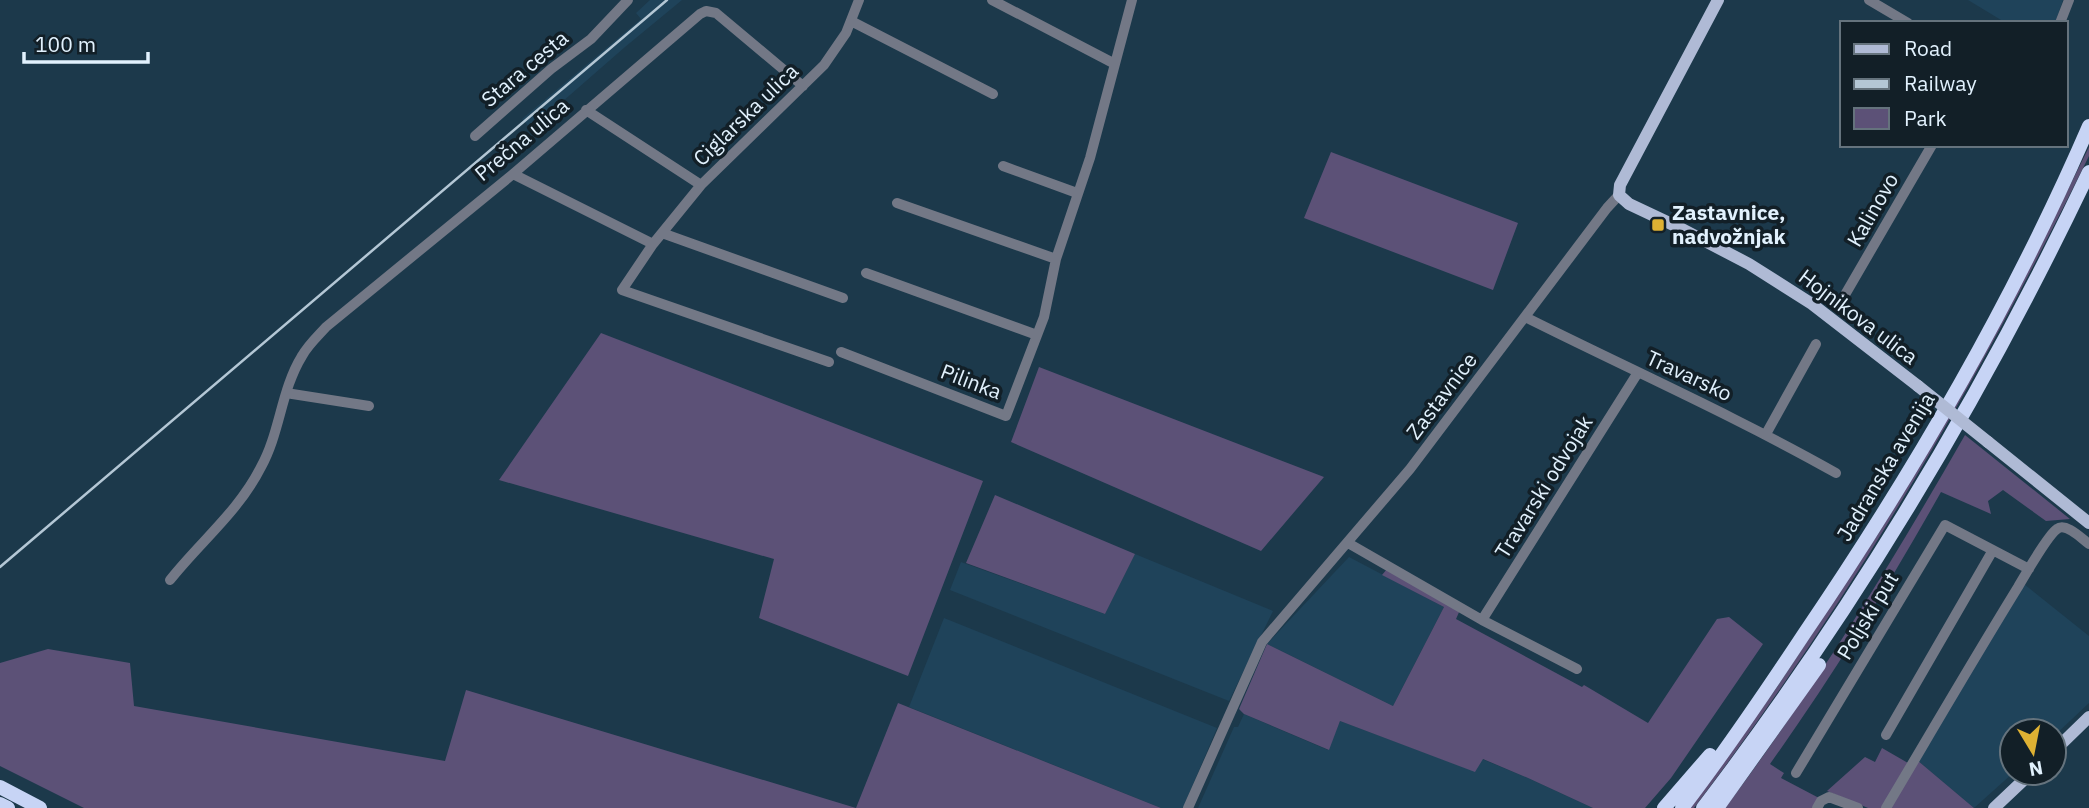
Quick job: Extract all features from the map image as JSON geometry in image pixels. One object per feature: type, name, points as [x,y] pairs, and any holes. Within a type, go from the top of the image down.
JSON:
[{"type":"highway","name":"Jadranska avenija","points":[[1682,808],[1778,674],[1854,560],[1949,404],[1991,327],[2089,126]]},
{"type":"highway","name":"Jadranska avenija","points":[[1703,808],[1807,667],[1913,500],[1982,380],[2089,172]]},
{"type":"highway","points":[[1717,808],[1837,638],[1850,602]]},
{"type":"highway","points":[[1664,808],[1778,674]]},
{"type":"highway","points":[[0,787],[40,808]]},
{"type":"highway","points":[[0,804],[8,808]]},
{"type":"main road","name":"Zastavnice","points":[[1619,195],[1620,185],[1718,0]]},
{"type":"main road","name":"Hojnikova ulica","points":[[1619,195],[1629,204],[1749,264],[1832,318],[2089,523]]},
{"type":"main road","points":[[2068,737],[2089,717]]},
{"type":"main road","points":[[1994,808],[2016,787]]},
{"type":"street","name":"Stara cesta","points":[[475,136],[551,69],[591,38],[628,0]]},
{"type":"street","name":"Ciglarska ulica","points":[[828,362],[622,290],[653,244],[701,185],[824,65],[839,46],[859,0]]},
{"type":"street","points":[[992,0],[1115,64]]},
{"type":"street","name":"Pilinka","points":[[841,352],[1006,416],[1048,300],[1056,259],[1090,158],[1132,0]]},
{"type":"street","points":[[1869,0],[1905,21]]},
{"type":"street","points":[[2061,21],[2069,0]]},
{"type":"street","name":"Prečna ulica","points":[[170,580],[198,545],[243,499],[264,464],[286,393],[303,354],[326,327],[706,11],[716,13],[803,86]]},
{"type":"street","points":[[851,22],[993,94]]},
{"type":"street","points":[[586,110],[701,185]]},
{"type":"street","name":"Kalinovo","points":[[1846,293],[1932,147]]},
{"type":"street","points":[[1003,166],[1077,193]]},
{"type":"street","points":[[513,174],[653,244]]},
{"type":"street","name":"Zastavnice","points":[[1188,808],[1262,642],[1410,469],[1619,195]]},
{"type":"street","points":[[897,203],[1056,259]]},
{"type":"street","points":[[662,233],[843,298]]},
{"type":"street","points":[[866,273],[1037,335]]},
{"type":"street","name":"Travarsko","points":[[1525,317],[1637,374],[1766,434],[1836,473]]},
{"type":"street","points":[[1766,434],[1816,344]]},
{"type":"street","name":"Travarski odvojak","points":[[1482,620],[1637,374]]},
{"type":"street","points":[[286,393],[369,406]]},
{"type":"street","name":"Poljski put","points":[[1796,773],[1945,525],[2029,569]]},
{"type":"street","points":[[1886,808],[2029,569],[2057,529],[2063,527],[2089,544]]},
{"type":"street","points":[[1348,543],[1482,620],[1577,668]]},
{"type":"street","points":[[1886,735],[1993,550]]},
{"type":"street","points":[[1817,808],[1821,801],[1829,797],[1858,808]]},
{"type":"shaded area","points":[[650,0],[682,0],[531,129],[522,119],[641,19],[636,13]]},
{"type":"shaded area","points":[[1968,0],[2063,0],[2056,21],[2003,21]]},
{"type":"shaded area","points":[[1135,554],[1273,611],[1229,701],[950,590],[961,562],[1105,614]]},
{"type":"shaded area","points":[[1349,557],[1444,607],[1393,706],[1267,644]]},
{"type":"shaded area","points":[[2024,584],[2089,636],[2089,703],[2068,723],[2068,717],[1998,717],[1998,786],[1974,808],[1917,760]]},
{"type":"shaded area","points":[[944,618],[1217,728],[1183,808],[1161,808],[909,707]]},
{"type":"shaded area","points":[[1244,714],[1328,750],[1340,721],[1474,771],[1482,759],[1593,808],[1198,808],[1234,727],[1238,727]]},
{"type":"green space","points":[[2089,147],[2089,156],[2046,242],[1907,491],[1806,652],[1694,808],[1690,808],[1775,690],[1880,531],[1931,446],[2027,272]]},
{"type":"green space","points":[[1331,152],[1518,223],[1493,290],[1304,218]]},
{"type":"green space","points":[[601,333],[983,481],[908,676],[759,618],[774,559],[499,480]]},
{"type":"green space","points":[[1039,367],[1324,477],[1261,551],[1011,442]]},
{"type":"green space","points":[[1965,435],[2070,519],[2046,521],[2003,490],[1988,501],[1991,514],[1941,492],[1859,631],[1770,764],[1784,773],[1781,778],[1819,798],[1812,808],[1725,808],[1790,718],[1851,625]]},
{"type":"green space","points":[[995,495],[1135,554],[1105,614],[966,563]]},
{"type":"green space","points":[[1387,569],[1460,610],[1456,619],[1582,687],[1584,685],[1648,723],[1717,619],[1729,617],[1763,644],[1671,778],[1645,808],[1593,808],[1483,759],[1475,772],[1340,721],[1329,750],[1244,714],[1239,709],[1267,644],[1393,706],[1444,607],[1382,575]]},
{"type":"green space","points":[[48,649],[130,663],[134,706],[445,761],[466,690],[856,808],[84,808],[0,766],[0,663]]},
{"type":"green space","points":[[898,703],[1161,808],[856,808]]},
{"type":"green space","points":[[1882,748],[1908,763],[1882,808],[1868,808],[1827,791],[1865,757],[1875,762]]},
{"type":"green space","points":[[1917,760],[1974,808],[1890,808]]},
{"type":"railway","points":[[0,567],[667,0]]},
{"type":"place","name":"Zastavnice, nadvožnjak","points":[[1658,225]]}]
